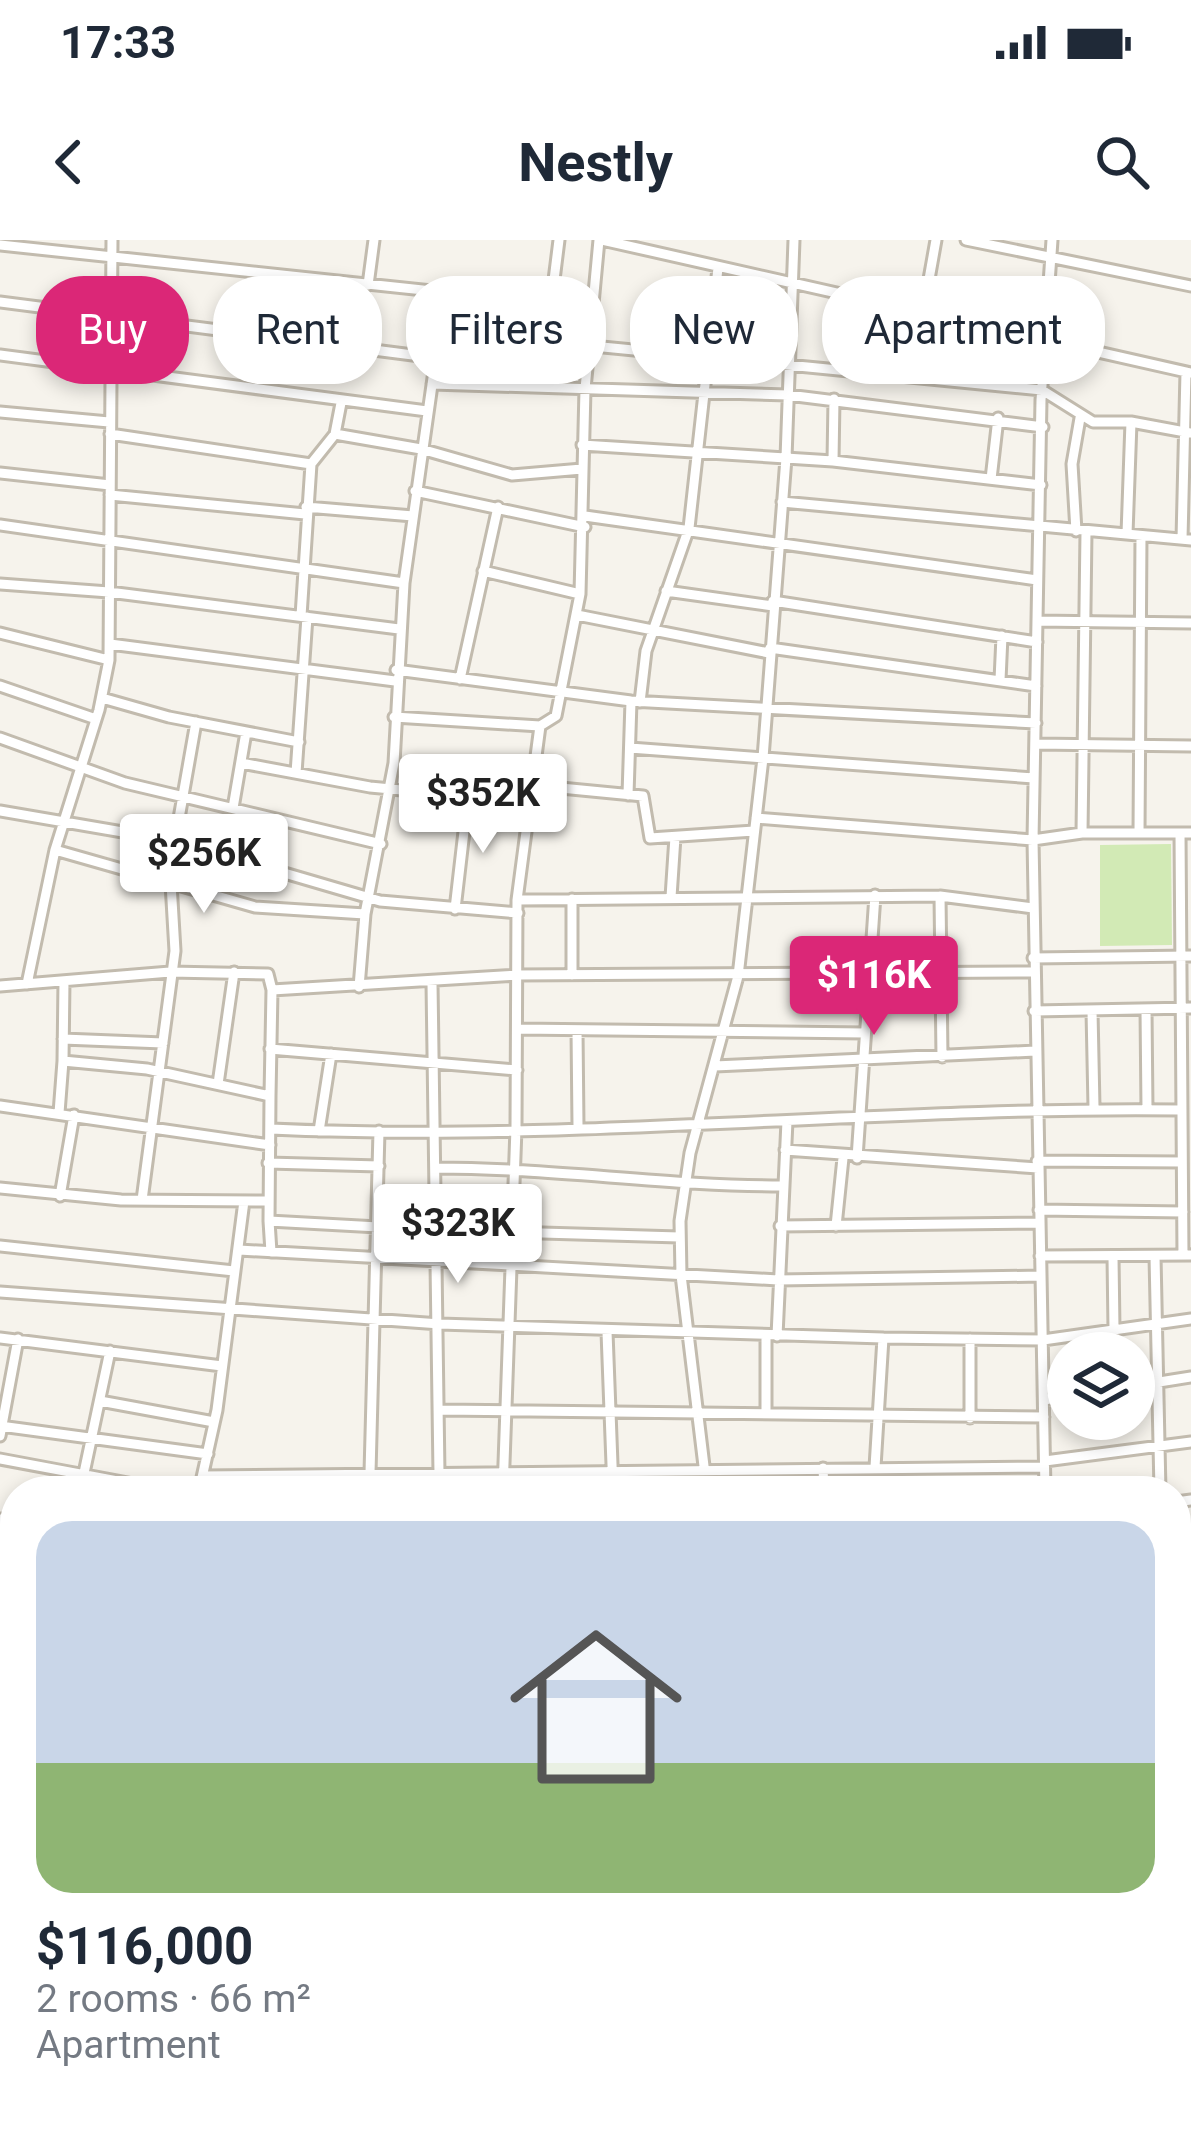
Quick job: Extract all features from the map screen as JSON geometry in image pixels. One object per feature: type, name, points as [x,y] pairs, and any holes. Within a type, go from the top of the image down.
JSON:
[{"type":"street","points":[[111,276],[112,240]]},
{"type":"street","points":[[369,276],[374,240]]},
{"type":"street","points":[[554,276],[559,240]]},
{"type":"street","points":[[596,276],[600,240],[752,276]]},
{"type":"street","points":[[657,254],[659,240]]},
{"type":"street","points":[[794,240],[794,276]]},
{"type":"street","points":[[930,276],[936,240]]},
{"type":"street","points":[[966,240],[1191,286]]},
{"type":"street","points":[[1049,276],[1052,240]]},
{"type":"street","points":[[0,245],[282,276]]},
{"type":"street","points":[[717,276],[718,268]]},
{"type":"street","points":[[0,302],[36,306]]},
{"type":"street","points":[[189,325],[406,354]]},
{"type":"street","points":[[782,502],[1186,540],[1189,372],[1105,355]]},
{"type":"street","points":[[0,356],[36,361]]},
{"type":"street","points":[[189,381],[427,410]]},
{"type":"street","points":[[27,983],[63,818],[96,719],[109,660],[110,384]]},
{"type":"street","points":[[394,717],[540,725],[553,721],[565,690],[580,594],[586,384]]},
{"type":"street","points":[[628,795],[636,701],[653,626],[689,528],[702,384]]},
{"type":"street","points":[[706,1476],[679,1237],[684,1185],[738,976],[763,758],[789,384]]},
{"type":"street","points":[[976,384],[1042,390],[1080,418],[1187,432]]},
{"type":"street","points":[[1042,384],[1033,972],[1044,1476]]},
{"type":"street","points":[[359,987],[364,914],[390,789],[404,583],[432,385],[788,395],[1043,427]]},
{"type":"street","points":[[832,461],[834,399]]},
{"type":"street","points":[[296,773],[306,669],[304,567],[310,464],[335,434],[341,403]]},
{"type":"street","points":[[0,412],[310,464]]},
{"type":"street","points":[[991,479],[998,418]]},
{"type":"street","points":[[1080,418],[1072,464],[1086,621],[1082,833]]},
{"type":"street","points":[[1127,535],[1131,422]]},
{"type":"street","points":[[335,434],[421,448],[512,475],[582,469]]},
{"type":"street","points":[[582,445],[832,461],[1040,484]]},
{"type":"street","points":[[0,473],[110,490],[413,516]]},
{"type":"street","points":[[416,491],[585,522],[689,528],[1036,580]]},
{"type":"street","points":[[460,679],[498,507]]},
{"type":"street","points":[[0,525],[404,583]]},
{"type":"street","points":[[1139,833],[1141,536]]},
{"type":"street","points":[[483,571],[580,594]]},
{"type":"street","points":[[0,584],[110,592],[400,629]]},
{"type":"street","points":[[666,591],[1037,641]]},
{"type":"street","points":[[577,615],[769,651],[1036,686]]},
{"type":"street","points":[[1037,621],[1191,622]]},
{"type":"street","points":[[0,633],[109,660]]},
{"type":"street","points":[[1000,680],[1002,636]]},
{"type":"street","points":[[110,644],[306,669],[460,679],[636,701],[1036,723]]},
{"type":"street","points":[[0,686],[96,719]]},
{"type":"street","points":[[102,698],[299,742]]},
{"type":"street","points":[[175,841],[196,722]]},
{"type":"street","points":[[503,1475],[516,1128],[517,900],[540,725]]},
{"type":"street","points":[[233,808],[246,732]]},
{"type":"street","points":[[0,738],[183,796],[381,844]]},
{"type":"street","points":[[1036,744],[1191,746]]},
{"type":"street","points":[[630,748],[1034,778]]},
{"type":"street","points":[[241,763],[390,789],[528,802]]},
{"type":"street","points":[[530,785],[644,799],[648,838],[754,831]]},
{"type":"street","points":[[454,909],[468,797]]},
{"type":"street","points":[[0,811],[63,818],[175,841],[370,898],[518,914]]},
{"type":"street","points":[[756,818],[1033,840],[1082,833],[1186,833],[1182,1162],[1187,1255],[1040,1256]]},
{"type":"street","points":[[670,897],[675,837]]},
{"type":"street","points":[[55,850],[273,910],[364,914]]},
{"type":"street","points":[[142,1200],[175,951],[171,883]]},
{"type":"street","points":[[857,1158],[875,896]]},
{"type":"street","points":[[517,900],[940,896],[1033,908]]},
{"type":"street","points":[[940,896],[942,1057]]},
{"type":"street","points":[[572,899],[572,975]]},
{"type":"street","points":[[1033,958],[1186,956]]},
{"type":"street","points":[[0,986],[170,972],[268,974],[272,990],[271,1252]]},
{"type":"street","points":[[218,1084],[234,972]]},
{"type":"street","points":[[272,990],[517,975],[871,977],[1033,972]]},
{"type":"street","points":[[59,1113],[64,981]]},
{"type":"street","points":[[433,983],[439,1474]]},
{"type":"street","points":[[1034,1011],[1186,1008]]},
{"type":"street","points":[[1145,1010],[1147,1109]]},
{"type":"street","points":[[1092,1011],[1094,1107]]},
{"type":"street","points":[[518,1029],[865,1033]]},
{"type":"street","points":[[577,1030],[578,1126]]},
{"type":"street","points":[[63,1039],[163,1043]]},
{"type":"street","points":[[270,1049],[517,1070]]},
{"type":"street","points":[[715,1066],[1035,1051]]},
{"type":"street","points":[[319,1131],[332,1054]]},
{"type":"street","points":[[63,1061],[158,1071],[270,1096]]},
{"type":"street","points":[[0,1106],[270,1145]]},
{"type":"street","points":[[271,1130],[698,1124],[1036,1107],[1182,1109]]},
{"type":"street","points":[[60,1196],[74,1115]]},
{"type":"street","points":[[766,1413],[788,1120]]},
{"type":"street","points":[[370,1473],[379,1131]]},
{"type":"street","points":[[785,1150],[843,1158],[1038,1164],[1182,1162]]},
{"type":"street","points":[[836,1226],[843,1158]]},
{"type":"street","points":[[268,1163],[379,1166]]},
{"type":"street","points":[[436,1168],[513,1168],[684,1185],[782,1186]]},
{"type":"street","points":[[0,1188],[142,1200],[269,1201]]},
{"type":"street","points":[[244,1201],[203,1476],[613,1475],[1044,1464],[1191,1442]]},
{"type":"street","points":[[1039,1210],[1183,1212]]},
{"type":"street","points":[[269,1221],[378,1228]]},
{"type":"street","points":[[780,1226],[1040,1223]]},
{"type":"street","points":[[438,1230],[679,1237]]},
{"type":"street","points":[[0,1246],[234,1271]]},
{"type":"street","points":[[238,1250],[778,1280],[1041,1276]]},
{"type":"street","points":[[1155,1256],[1160,1476]]},
{"type":"street","points":[[1113,1257],[1114,1329]]},
{"type":"street","points":[[0,1292],[440,1324],[883,1339],[1042,1340],[1191,1319]]},
{"type":"street","points":[[608,1332],[613,1475]]},
{"type":"street","points":[[0,1338],[222,1366]]},
{"type":"street","points":[[18,1339],[1,1430],[208,1454]]},
{"type":"street","points":[[875,1467],[883,1339]]},
{"type":"street","points":[[970,1339],[970,1418]]},
{"type":"street","points":[[84,1473],[110,1351]]},
{"type":"street","points":[[0,1371],[13,1373]]},
{"type":"street","points":[[1155,1383],[1191,1377]]},
{"type":"street","points":[[100,1401],[214,1422]]},
{"type":"street","points":[[440,1410],[1044,1417]]},
{"type":"street","points":[[0,1459],[98,1476]]},
{"type":"street","points":[[823,1468],[823,1476]]},
{"type":"street","points":[[353,2136],[366,2136]]},
{"type":"green space","points":[[1171,844],[1172,945],[1100,946],[1100,845]]}]
